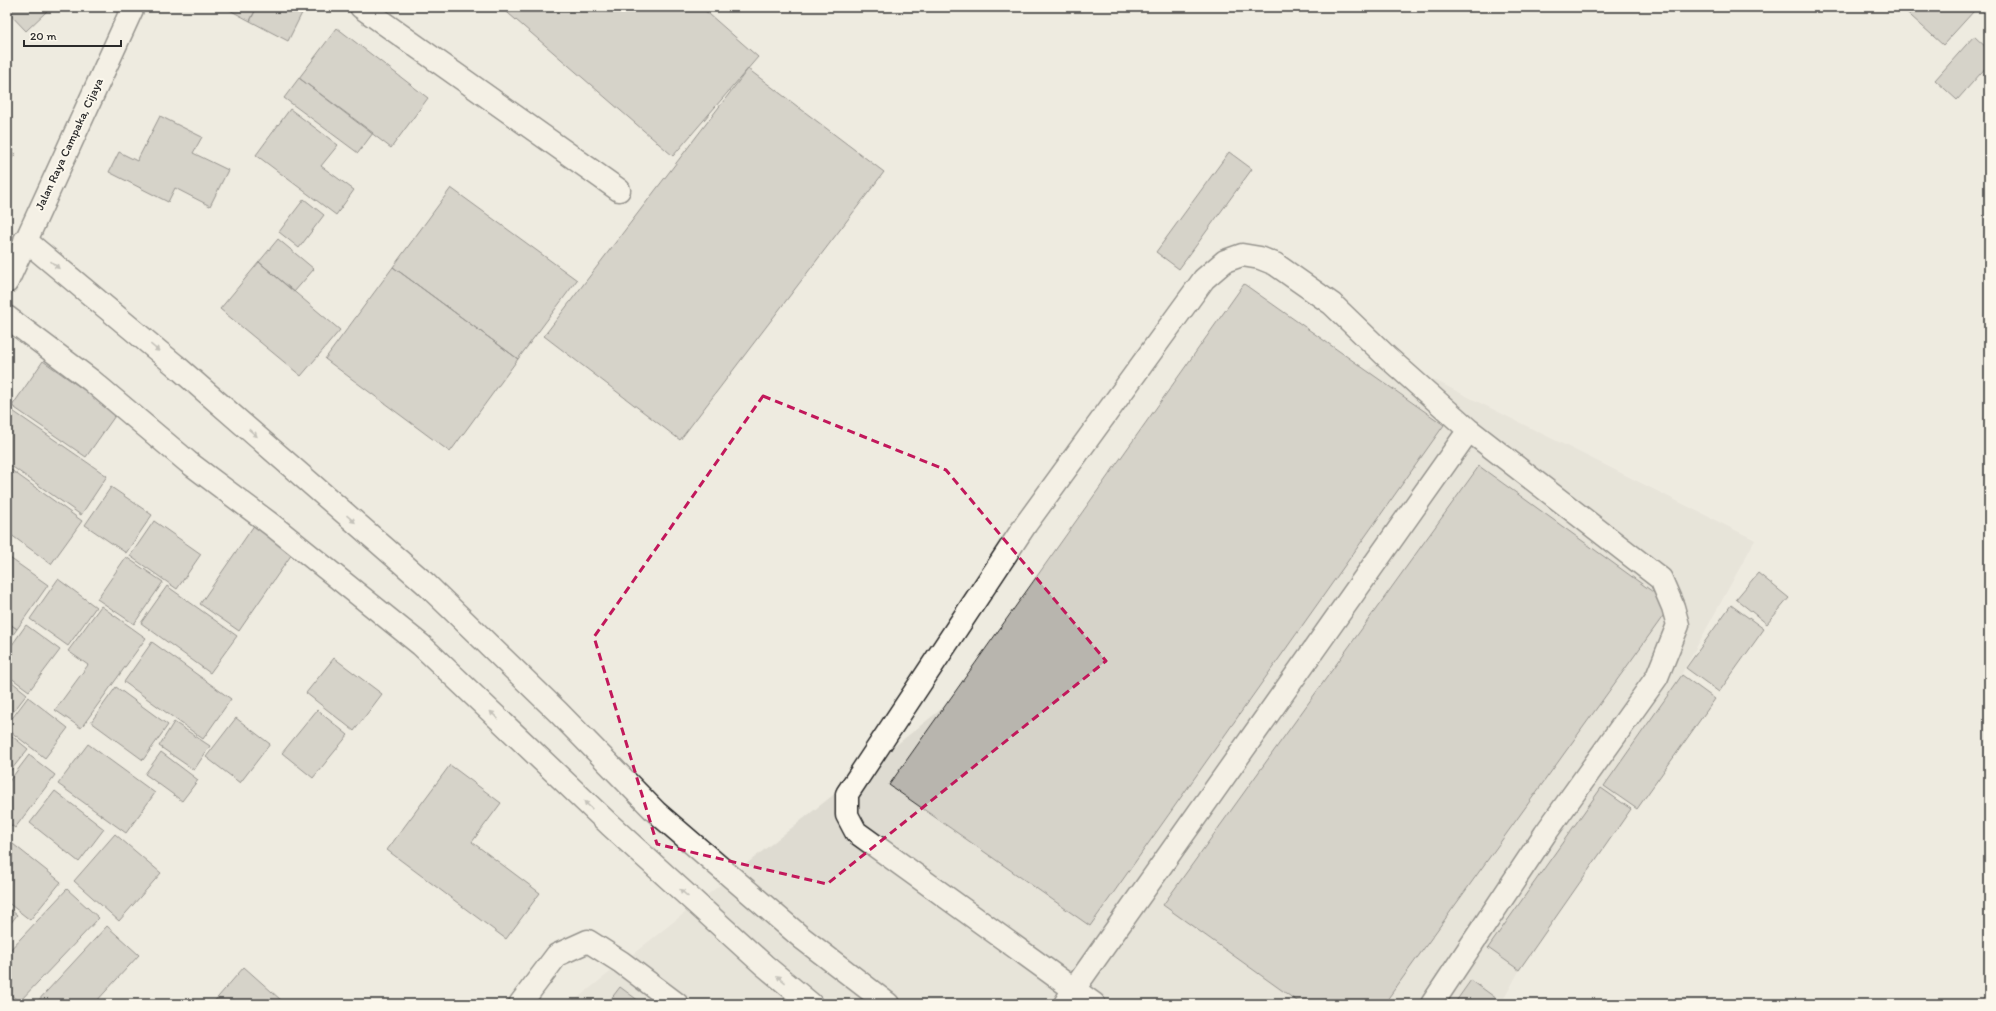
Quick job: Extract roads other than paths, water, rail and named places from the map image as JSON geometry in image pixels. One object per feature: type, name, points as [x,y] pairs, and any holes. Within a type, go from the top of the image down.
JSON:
[{"type":"main road","name":"Jalan Raya Campaka, Cijaya","points":[[9,271],[25,240],[133,7]]},
{"type":"main road","points":[[361,7],[619,190]]},
{"type":"main road","points":[[25,240],[175,365],[426,584],[558,712],[656,812],[802,938],[888,1004]]},
{"type":"main road","points":[[1094,1004],[1070,997],[856,832],[847,815],[847,794],[1026,524],[1204,279],[1225,261],[1242,255],[1260,258],[1275,264],[1332,304],[1386,356],[1470,430],[1661,579],[1673,607],[1678,625],[1657,677],[1545,834],[1432,1004]]},
{"type":"main road","points":[[7,317],[92,381],[188,462],[272,525],[421,645],[610,825],[764,965],[811,1004]]},
{"type":"main road","points":[[1070,997],[1470,430]]},
{"type":"main road","points":[[520,1004],[557,954],[588,942],[621,962],[677,1004]]}]
